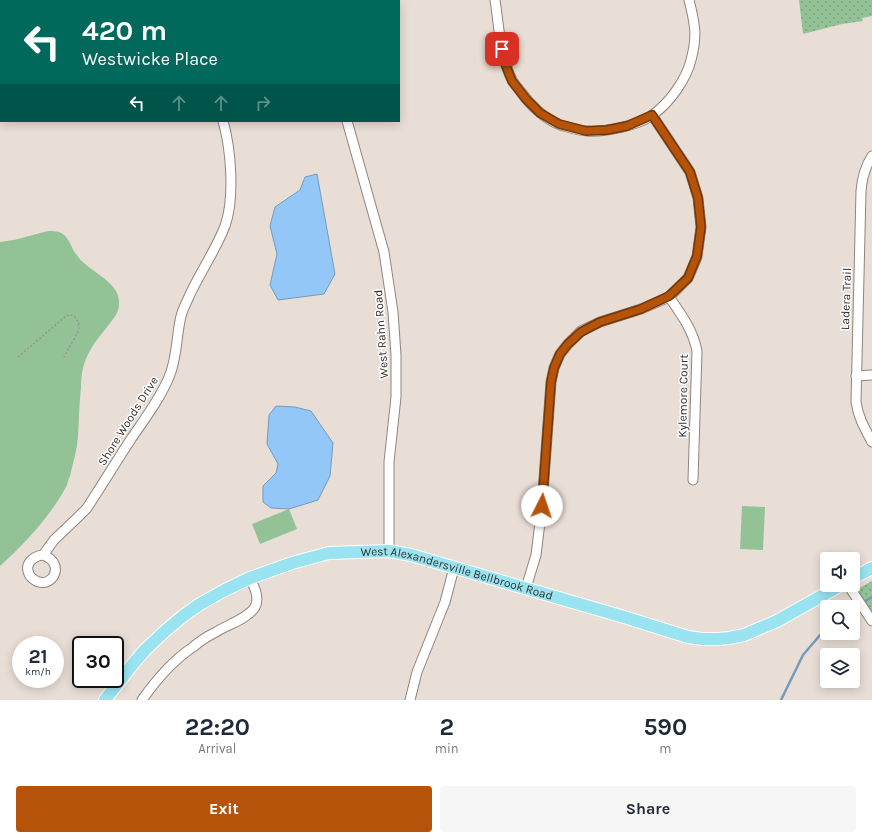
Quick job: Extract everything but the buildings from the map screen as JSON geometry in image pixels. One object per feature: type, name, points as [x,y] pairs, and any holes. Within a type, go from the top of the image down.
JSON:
[{"type":"main road","name":"West Alexandersville Bellbrook Road","points":[[105,700],[145,650],[165,631],[200,604],[250,578],[292,562],[329,553],[389,551],[411,555],[702,640],[744,635],[758,630],[829,592]]},
{"type":"main road","points":[[860,574],[872,568]]},
{"type":"street","points":[[495,0],[504,61],[512,81],[526,99],[540,113],[559,124],[586,131],[607,130],[627,126],[652,115],[671,98],[685,77],[691,61],[694,45],[695,24],[689,0]]},
{"type":"street","points":[[526,588],[536,556],[542,506],[551,382],[554,368],[560,354],[581,332],[600,322],[641,309],[669,296],[688,278],[697,256],[701,227],[698,198],[690,172],[652,115]]},
{"type":"street","name":"Shore Woods Drive","points":[[43,555],[54,540],[87,508],[146,417],[170,376],[175,359],[180,320],[187,301],[202,270],[216,246],[229,211],[230,153],[223,122]]},
{"type":"street","name":"West Rahn Road","points":[[347,122],[384,252],[393,312],[396,354],[396,397],[389,462],[389,551]]},
{"type":"street","name":"Ladera Trail","points":[[872,156],[864,171],[861,191],[856,376],[857,411],[872,442]]},
{"type":"street","name":"Kylemore Court","points":[[669,296],[690,328],[697,351],[693,480]]},
{"type":"street","points":[[856,376],[872,375]]},
{"type":"street","points":[[410,700],[417,672],[444,602],[454,568]]},
{"type":"street","points":[[142,700],[160,675],[180,656],[198,643],[244,617],[255,609],[257,602],[256,591],[250,578]]},
{"type":"street","points":[[852,592],[870,617]]},
{"type":"path","points":[[18,357],[65,317],[71,315],[76,318],[79,324],[79,329],[64,357]]},
{"type":"green space","points":[[799,0],[872,0],[872,16],[862,18],[863,21],[842,24],[803,34]]},
{"type":"green space","points":[[48,231],[60,232],[65,236],[74,252],[81,260],[114,288],[118,294],[119,306],[114,318],[92,348],[84,366],[81,381],[77,442],[67,486],[53,508],[36,529],[0,566],[0,242]]},
{"type":"green space","points":[[742,506],[765,507],[763,550],[740,549]]},
{"type":"green space","points":[[289,509],[297,529],[260,544],[252,524]]},
{"type":"green space","points":[[872,581],[872,615],[857,592],[860,592],[860,588]]},
{"type":"water","points":[[317,174],[335,274],[324,294],[278,300],[270,285],[277,254],[270,226],[275,207],[300,190],[305,177]]},
{"type":"water","points":[[276,406],[295,407],[311,411],[333,443],[330,476],[318,500],[289,509],[271,508],[263,502],[263,486],[276,473],[278,464],[267,444],[269,415]]},
{"type":"waterway","points":[[860,604],[872,597]]},
{"type":"waterway","points":[[781,700],[803,655],[820,635]]},
{"type":"route","points":[[502,49],[504,61],[512,81],[526,99],[540,113],[559,124],[586,131],[607,130],[627,126],[652,115],[690,172],[698,198],[701,227],[697,256],[688,278],[669,296],[641,309],[600,322],[581,332],[560,354],[554,368],[551,382],[542,506]]}]
